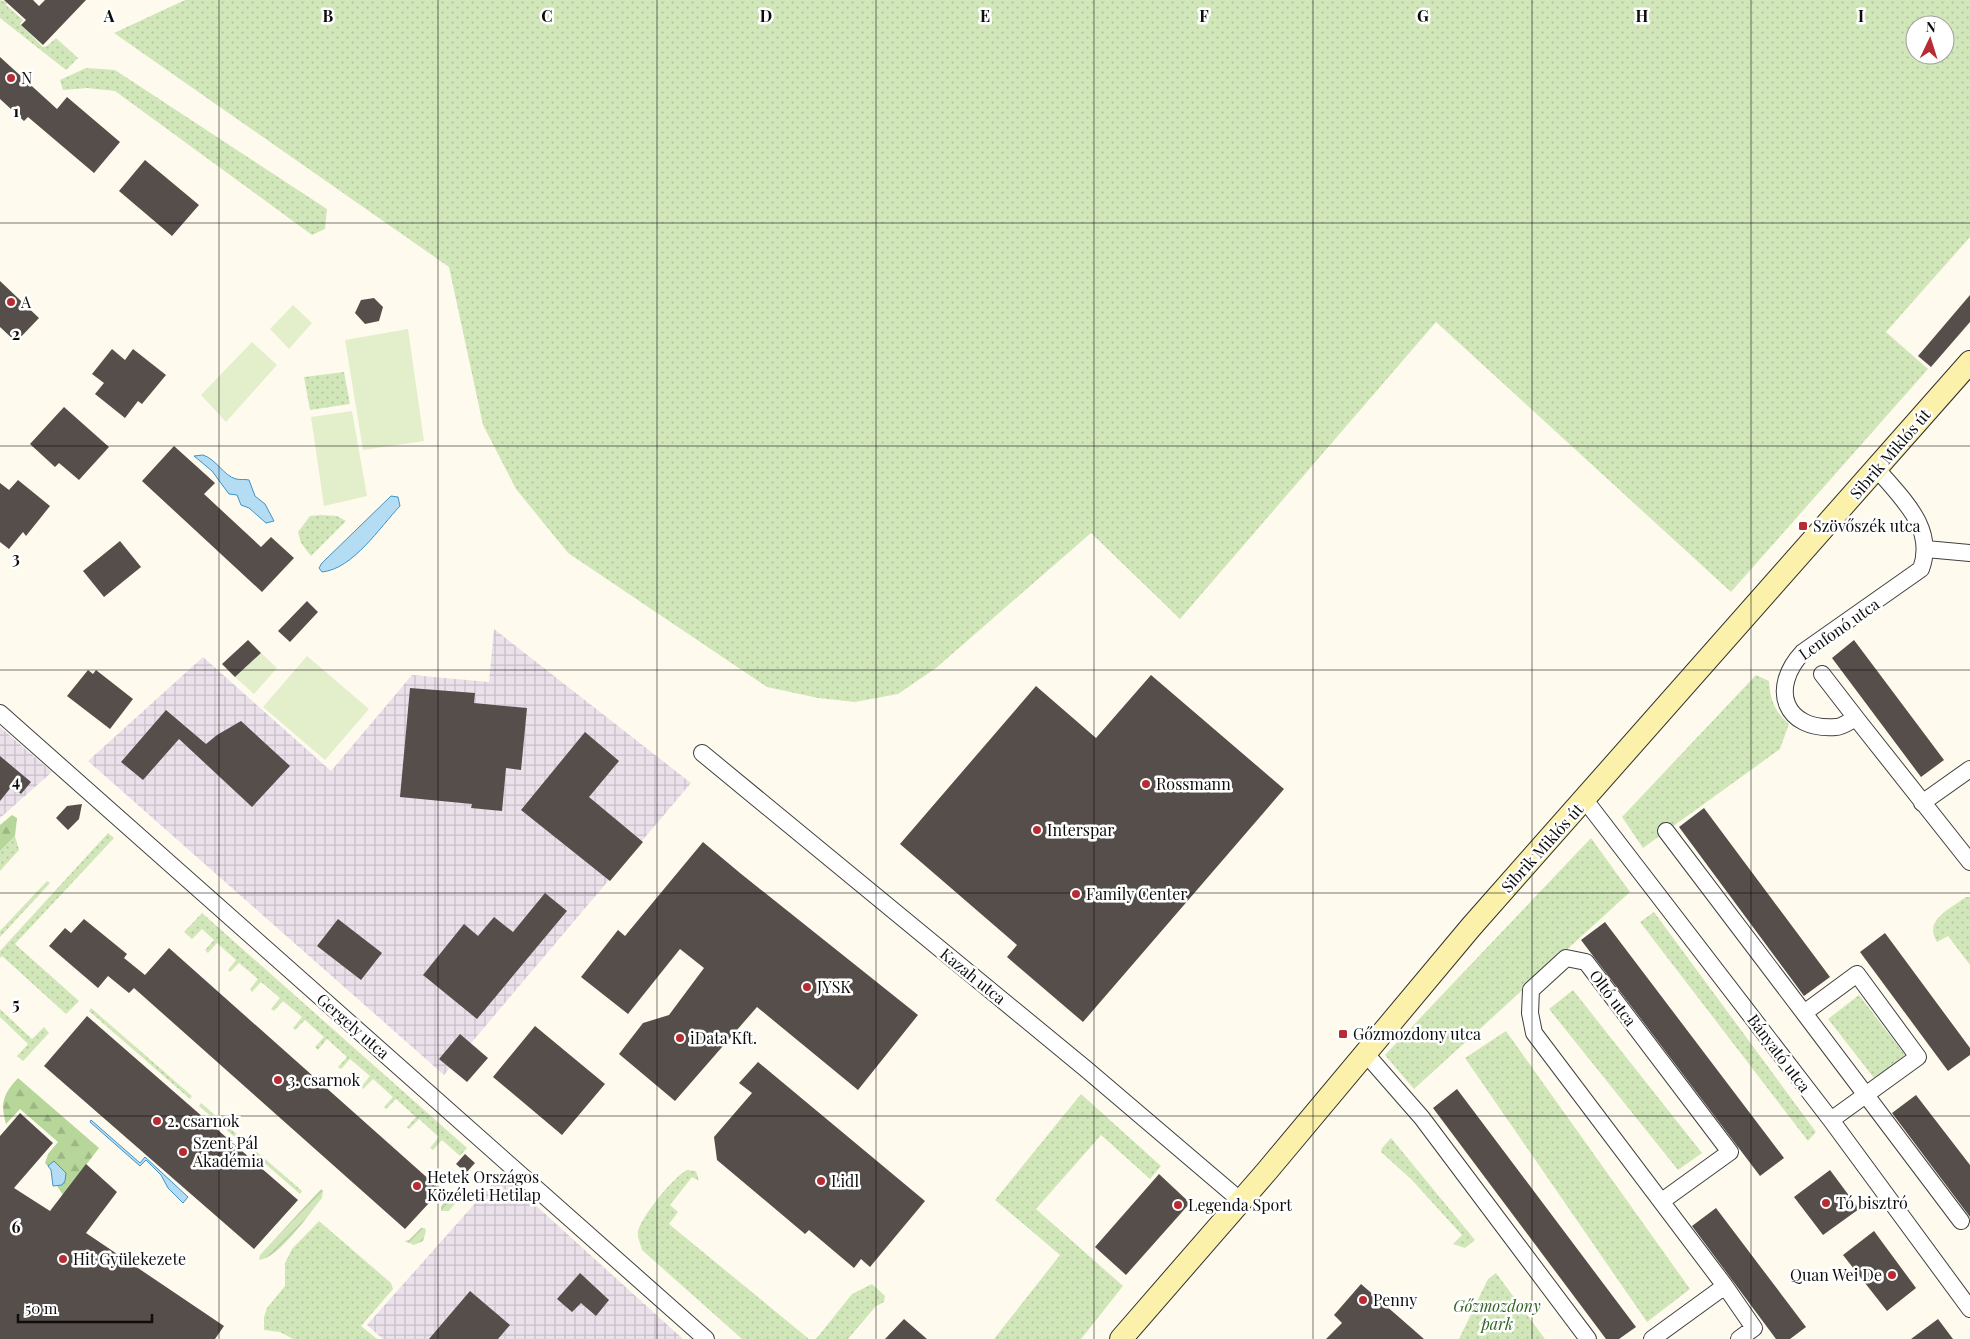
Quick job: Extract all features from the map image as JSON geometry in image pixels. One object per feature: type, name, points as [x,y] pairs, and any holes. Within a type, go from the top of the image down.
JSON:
[{"type":"street","name":"Sibrik Miklós út","points":[[1121,1339],[1366,1054],[1457,943],[1970,362]]},
{"type":"street","points":[[1877,469],[1918,520],[1924,534],[1926,549],[1970,553]]},
{"type":"street","name":"Lenfonó utca","points":[[1856,718],[1838,728],[1818,726],[1804,722],[1793,713],[1785,701],[1783,688],[1786,675],[1792,663],[1803,652],[1921,570],[1926,549]]},
{"type":"street","name":"Lenfonó utca","points":[[1822,674],[1970,862]]},
{"type":"street","name":"Gergely utca","points":[[0,713],[706,1339]]},
{"type":"street","name":"Kazah utca","points":[[702,753],[1086,1069],[1241,1201]]},
{"type":"street","points":[[1922,803],[1970,769]]},
{"type":"street","name":"Bányató utca","points":[[1585,800],[1831,1120],[1970,1309]]},
{"type":"street","points":[[1666,831],[1961,1221]]},
{"type":"street","name":"Oltó utca","points":[[1662,1201],[1730,1152],[1586,962],[1566,958],[1531,990],[1530,1013],[1534,1033],[1662,1201],[1754,1328],[1739,1339]]},
{"type":"street","points":[[1804,1013],[1857,974],[1918,1056],[1831,1120]]},
{"type":"street","points":[[1366,1054],[1422,1118],[1588,1339]]},
{"type":"street","points":[[1652,1339],[1671,1334],[1725,1286]]},
{"type":"shaded area","points":[[494,629],[691,783],[444,1075],[88,761],[203,657],[331,771],[412,675],[489,682]]},
{"type":"shaded area","points":[[0,727],[52,772],[0,818]]},
{"type":"shaded area","points":[[501,1174],[683,1339],[383,1339],[367,1325]]},
{"type":"green space","points":[[0,0],[8,2],[6,5],[23,20],[20,24],[43,47],[56,38],[78,58],[66,70],[0,18]]},
{"type":"green space","points":[[185,0],[1970,0],[1970,237],[1886,332],[1928,369],[1731,592],[1436,322],[1180,619],[1091,533],[936,668],[898,694],[855,702],[818,698],[767,687],[568,553],[516,489],[483,425],[449,267],[114,33]]},
{"type":"green space","points":[[86,68],[115,70],[327,209],[325,229],[312,235],[115,91],[87,88],[63,90],[60,80]]},
{"type":"green space","points":[[293,305],[312,323],[289,349],[270,329]]},
{"type":"green space","points":[[408,329],[424,441],[363,450],[345,340]]},
{"type":"green space","points":[[252,342],[277,365],[226,422],[201,395]]},
{"type":"green space","points":[[344,372],[350,404],[310,410],[304,377]]},
{"type":"green space","points":[[352,411],[367,496],[324,506],[311,417]]},
{"type":"green space","points":[[310,516],[337,516],[346,521],[311,556],[301,543],[298,532]]},
{"type":"green space","points":[[261,653],[277,668],[254,694],[235,677]]},
{"type":"green space","points":[[307,656],[369,709],[325,760],[263,707]]},
{"type":"green space","points":[[1756,675],[1769,681],[1774,705],[1789,724],[1780,749],[1643,848],[1622,817]]},
{"type":"green space","points":[[12,815],[17,818],[15,836],[0,851],[0,825]]},
{"type":"green space","points":[[108,833],[114,838],[15,944],[79,1001],[66,1014],[2,956],[0,958],[0,951]]},
{"type":"green space","points":[[15,836],[19,850],[0,871],[0,851]]},
{"type":"green space","points":[[1591,838],[1630,892],[1414,1089],[1385,1055]]},
{"type":"green space","points":[[47,881],[50,883],[0,937],[0,931]]},
{"type":"green space","points":[[1966,897],[1970,897],[1970,965],[1948,936],[1937,942],[1933,927],[1940,916]]},
{"type":"green space","points":[[1654,912],[1816,1132],[1808,1141],[1640,922]]},
{"type":"green space","points":[[202,913],[467,1148],[460,1156],[442,1140],[433,1150],[430,1148],[439,1137],[419,1119],[409,1129],[407,1127],[416,1117],[396,1099],[386,1109],[384,1107],[393,1097],[373,1079],[363,1089],[361,1087],[370,1076],[350,1059],[341,1069],[338,1067],[347,1057],[327,1039],[318,1050],[315,1047],[324,1037],[305,1020],[295,1030],[293,1028],[302,1017],[283,1001],[274,1011],[271,1009],[280,998],[261,982],[252,992],[250,989],[258,979],[239,963],[230,972],[228,970],[236,960],[217,943],[208,953],[205,950],[214,940],[202,929],[192,939],[184,932]]},
{"type":"green space","points":[[1573,990],[1702,1153],[1678,1170],[1549,1009]]},
{"type":"green space","points":[[1859,995],[1905,1055],[1874,1078],[1828,1019]]},
{"type":"green space","points":[[91,1008],[192,1096],[190,1099],[89,1011]]},
{"type":"green space","points":[[0,1009],[32,1039],[44,1027],[49,1033],[23,1061],[17,1056],[28,1044],[0,1017]]},
{"type":"green space","points":[[1506,1031],[1690,1289],[1647,1322],[1465,1058]]},
{"type":"green space","points":[[18,1078],[99,1148],[63,1195],[57,1186],[62,1185],[54,1161],[48,1166],[45,1163],[48,1154],[58,1142],[20,1109],[6,1124],[3,1110],[4,1099]]},
{"type":"green space","points":[[1081,1094],[1161,1166],[1150,1179],[1101,1135],[1036,1209],[1123,1286],[1081,1339],[994,1339],[1060,1255],[995,1200]]},
{"type":"green space","points":[[201,1103],[302,1191],[300,1194],[199,1106]]},
{"type":"green space","points":[[1391,1138],[1475,1240],[1465,1248],[1453,1244],[1462,1235],[1411,1179],[1381,1152],[1382,1148]]},
{"type":"green space","points":[[687,1170],[696,1171],[699,1181],[692,1177],[670,1205],[678,1212],[669,1224],[809,1339],[742,1339],[642,1250],[638,1231],[645,1216],[666,1188]]},
{"type":"green space","points":[[321,1189],[323,1191],[322,1198],[293,1235],[267,1258],[259,1260],[260,1255]]},
{"type":"green space","points":[[452,1189],[455,1192],[456,1202],[449,1211],[441,1211],[441,1206],[452,1194]]},
{"type":"green space","points":[[319,1221],[391,1283],[393,1289],[361,1326],[377,1339],[293,1339],[280,1332],[264,1330],[264,1317],[267,1308],[285,1286],[285,1263],[292,1249]]},
{"type":"green space","points":[[421,1228],[425,1228],[426,1231],[423,1241],[414,1245],[404,1241],[409,1240]]},
{"type":"green space","name":"Gőzmozdony park","points":[[1496,1273],[1545,1339],[1459,1339],[1488,1279]]},
{"type":"green space","points":[[872,1284],[885,1296],[884,1302],[876,1306],[848,1339],[816,1339],[852,1294]]},
{"type":"water","points":[[203,455],[232,477],[249,480],[255,496],[265,504],[274,521],[266,523],[249,508],[241,505],[237,495],[229,494],[212,471],[194,456]]},
{"type":"water","points":[[391,496],[398,497],[400,506],[375,535],[344,563],[322,572],[319,568],[322,563]]},
{"type":"water","points":[[91,1120],[140,1163],[145,1157],[188,1197],[183,1203],[168,1188],[161,1175],[146,1160],[140,1166],[90,1122]]},
{"type":"water","points":[[54,1161],[66,1173],[65,1181],[62,1185],[53,1186],[51,1170],[48,1166]]},
{"type":"building","points":[[4,0],[33,0],[39,6],[45,0],[86,0],[43,45],[21,25],[26,20]]},
{"type":"building","points":[[0,57],[57,109],[67,97],[120,142],[94,173],[28,117],[24,121],[0,99]]},
{"type":"building","points":[[145,160],[199,205],[172,236],[119,191]]},
{"type":"building","name":"A","points":[[0,281],[39,318],[16,342],[0,327]]},
{"type":"building","points":[[1970,295],[1970,322],[1931,367],[1918,356]]},
{"type":"building","points":[[374,298],[383,307],[379,321],[365,324],[355,313],[361,300]]},
{"type":"building","points":[[112,349],[125,360],[133,349],[166,375],[142,404],[138,401],[125,418],[95,394],[104,383],[92,374]]},
{"type":"building","points":[[64,407],[109,447],[79,480],[59,463],[55,467],[30,444]]},
{"type":"building","points":[[174,446],[215,483],[204,494],[261,547],[271,537],[294,558],[262,592],[142,481]]},
{"type":"building","points":[[18,480],[50,506],[26,536],[23,532],[9,549],[0,542],[0,483],[9,490]]},
{"type":"building","points":[[120,541],[141,567],[104,597],[83,571]]},
{"type":"building","points":[[307,601],[318,612],[290,642],[278,631]]},
{"type":"building","points":[[248,640],[261,653],[235,677],[222,664]]},
{"type":"building","points":[[1854,640],[1944,760],[1921,777],[1832,658]]},
{"type":"building","points":[[88,670],[93,674],[96,670],[133,699],[110,729],[67,696]]},
{"type":"building","name":"Family Center","points":[[1151,675],[1284,789],[1083,1022],[1007,957],[1017,945],[900,844],[1036,686],[1096,738]]},
{"type":"building","points":[[410,688],[475,693],[474,703],[527,708],[521,770],[506,768],[502,811],[471,808],[472,804],[400,797]]},
{"type":"building","points":[[166,710],[206,744],[241,721],[290,766],[252,807],[179,739],[143,780],[121,762]]},
{"type":"building","points":[[585,732],[619,761],[589,797],[643,842],[610,881],[521,810]]},
{"type":"building","points":[[0,756],[31,782],[21,794],[12,786],[0,801]]},
{"type":"building","points":[[82,804],[79,819],[68,830],[56,818],[67,806]]},
{"type":"building","points":[[1704,808],[1830,977],[1804,996],[1679,827]]},
{"type":"building","points":[[703,842],[918,1015],[858,1090],[757,1007],[675,1101],[619,1054],[643,1023],[669,1015],[704,968],[680,949],[628,1014],[581,977],[618,930],[625,936]]},
{"type":"building","points":[[545,893],[567,911],[477,1019],[423,975],[464,924],[478,936],[494,917],[513,932]]},
{"type":"building","name":"3. csarnok","points":[[84,919],[127,954],[124,958],[145,975],[169,948],[441,1190],[405,1229],[134,988],[129,993],[108,976],[98,988],[49,946],[65,928],[71,933]]},
{"type":"building","points":[[338,919],[382,953],[361,980],[317,946]]},
{"type":"building","points":[[1605,922],[1784,1158],[1760,1176],[1581,940]]},
{"type":"building","points":[[1885,933],[1970,1048],[1970,1055],[1948,1071],[1860,952]]},
{"type":"building","name":"Szent Pál Akadémia","points":[[87,1016],[298,1200],[254,1249],[44,1066]]},
{"type":"building","points":[[535,1026],[605,1084],[562,1135],[493,1077]]},
{"type":"building","points":[[460,1034],[488,1058],[467,1082],[439,1059]]},
{"type":"building","name":"Lidl","points":[[758,1062],[925,1201],[870,1267],[861,1259],[854,1268],[809,1230],[805,1234],[717,1160],[714,1137],[752,1093],[739,1083]]},
{"type":"building","points":[[1457,1089],[1636,1327],[1619,1339],[1606,1339],[1433,1108]]},
{"type":"building","points":[[1916,1095],[1970,1165],[1970,1217],[1892,1113]]},
{"type":"building","points":[[20,1113],[53,1143],[14,1188],[50,1211],[86,1164],[117,1192],[86,1233],[224,1326],[215,1339],[0,1339],[0,1136]]},
{"type":"building","points":[[465,1154],[475,1163],[466,1173],[456,1164]]},
{"type":"building","name":"Tó bisztró","points":[[1830,1170],[1859,1209],[1823,1235],[1794,1197]]},
{"type":"building","points":[[1159,1174],[1190,1203],[1126,1275],[1095,1247]]},
{"type":"building","points":[[1716,1208],[1806,1327],[1790,1339],[1776,1339],[1692,1226]]},
{"type":"building","points":[[1874,1231],[1916,1288],[1887,1311],[1843,1255]]},
{"type":"building","points":[[580,1273],[609,1300],[596,1316],[581,1303],[572,1312],[557,1299]]},
{"type":"building","name":"Penny","points":[[1361,1284],[1424,1339],[1326,1339],[1342,1323],[1334,1315]]},
{"type":"building","points":[[470,1291],[510,1325],[498,1339],[429,1339]]},
{"type":"building","points":[[904,1319],[927,1339],[885,1339]]},
{"type":"building","points":[[1938,1319],[1953,1339],[1911,1339]]},
{"type":"place","name":"N","points":[[11,78]]},
{"type":"place","name":"A","points":[[11,302]]},
{"type":"place","name":"Szövőszék utca","points":[[1803,526]]},
{"type":"place","name":"Rossmann","points":[[1146,784]]},
{"type":"place","name":"Interspar","points":[[1037,830]]},
{"type":"place","name":"Family Center","points":[[1076,894]]},
{"type":"place","name":"JYSK","points":[[807,987]]},
{"type":"place","name":"Gőzmozdony utca","points":[[1343,1034]]},
{"type":"place","name":"iData Kft.","points":[[680,1038]]},
{"type":"place","name":"3. csarnok","points":[[278,1080]]},
{"type":"place","name":"2. csarnok","points":[[157,1121]]},
{"type":"place","name":"Szent Pál Akadémia","points":[[183,1152]]},
{"type":"place","name":"Lidl","points":[[821,1181]]},
{"type":"place","name":"Hetek Országos Közéleti Hetilap","points":[[417,1186]]},
{"type":"place","name":"Tó bisztró","points":[[1826,1203]]},
{"type":"place","name":"Legenda Sport","points":[[1178,1205]]},
{"type":"place","name":"Hit Gyülekezete","points":[[63,1259]]},
{"type":"place","name":"Quan Wei De","points":[[1892,1275]]},
{"type":"place","name":"Penny","points":[[1363,1300]]}]
